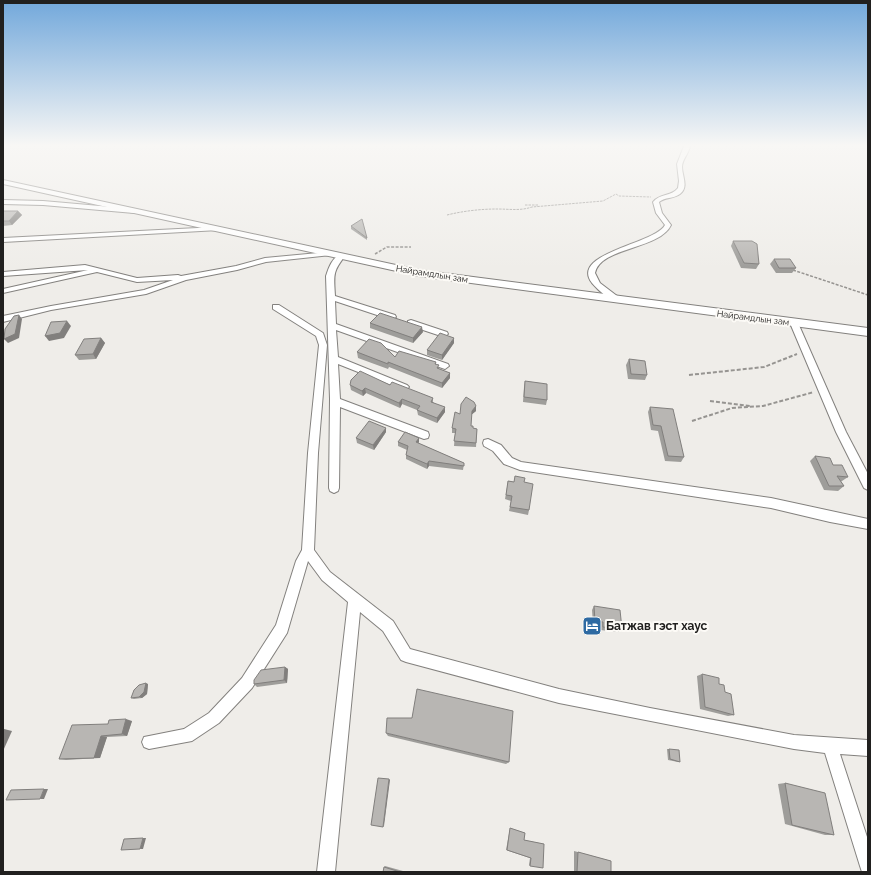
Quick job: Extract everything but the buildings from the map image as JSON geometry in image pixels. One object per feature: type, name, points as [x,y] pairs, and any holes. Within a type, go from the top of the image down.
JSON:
[{"type":"main road","name":"Найрамдлын зам","points":[[25,187],[329,254],[442,277],[868,332]]},
{"type":"street","points":[[617,300],[594,282],[592,276],[594,267],[597,263],[608,256],[653,238],[665,231],[668,225],[659,213],[656,205],[658,199],[674,194],[678,191],[680,187]]},
{"type":"street","points":[[3,202],[43,203],[140,212]]},
{"type":"street","points":[[3,240],[217,229]]},
{"type":"street","points":[[3,319],[51,308],[146,292],[184,278],[236,268],[271,259],[329,254]]},
{"type":"street","points":[[334,488],[335,401],[331,270],[335,261],[341,256]]},
{"type":"street","points":[[3,274],[85,267],[137,280],[174,277],[184,278]]},
{"type":"street","points":[[3,291],[98,270]]},
{"type":"street","points":[[331,297],[444,334]]},
{"type":"street","points":[[149,742],[187,736],[214,718],[247,683],[282,628],[302,562],[308,551],[313,453],[323,346],[320,335],[276,307]]},
{"type":"street","points":[[794,323],[840,432],[868,485]]},
{"type":"street","points":[[332,326],[445,366]]},
{"type":"street","points":[[333,359],[409,389]]},
{"type":"street","points":[[335,401],[424,435]]},
{"type":"street","points":[[488,443],[497,448],[508,461],[520,466],[771,503],[868,524]]},
{"type":"street","points":[[308,551],[326,576],[388,626],[406,655],[559,696],[650,715],[794,742],[868,748]]},
{"type":"street","points":[[326,872],[355,600]]},
{"type":"street","points":[[830,746],[868,866]]},
{"type":"path","points":[[447,215],[458,212],[498,209],[522,210],[532,207],[598,202],[616,194],[619,196],[642,197],[664,196]]},
{"type":"path","points":[[525,205],[548,206]]},
{"type":"path","points":[[371,263],[378,250],[383,248],[411,247]]},
{"type":"path","points":[[793,270],[868,295]]},
{"type":"path","points":[[689,375],[764,367],[790,358],[805,350]]},
{"type":"path","points":[[692,421],[732,408],[759,406],[809,394],[822,388]]},
{"type":"path","points":[[710,401],[759,406]]},
{"type":"place","name":"Батжав гэст хаус","points":[[592,626]]}]
